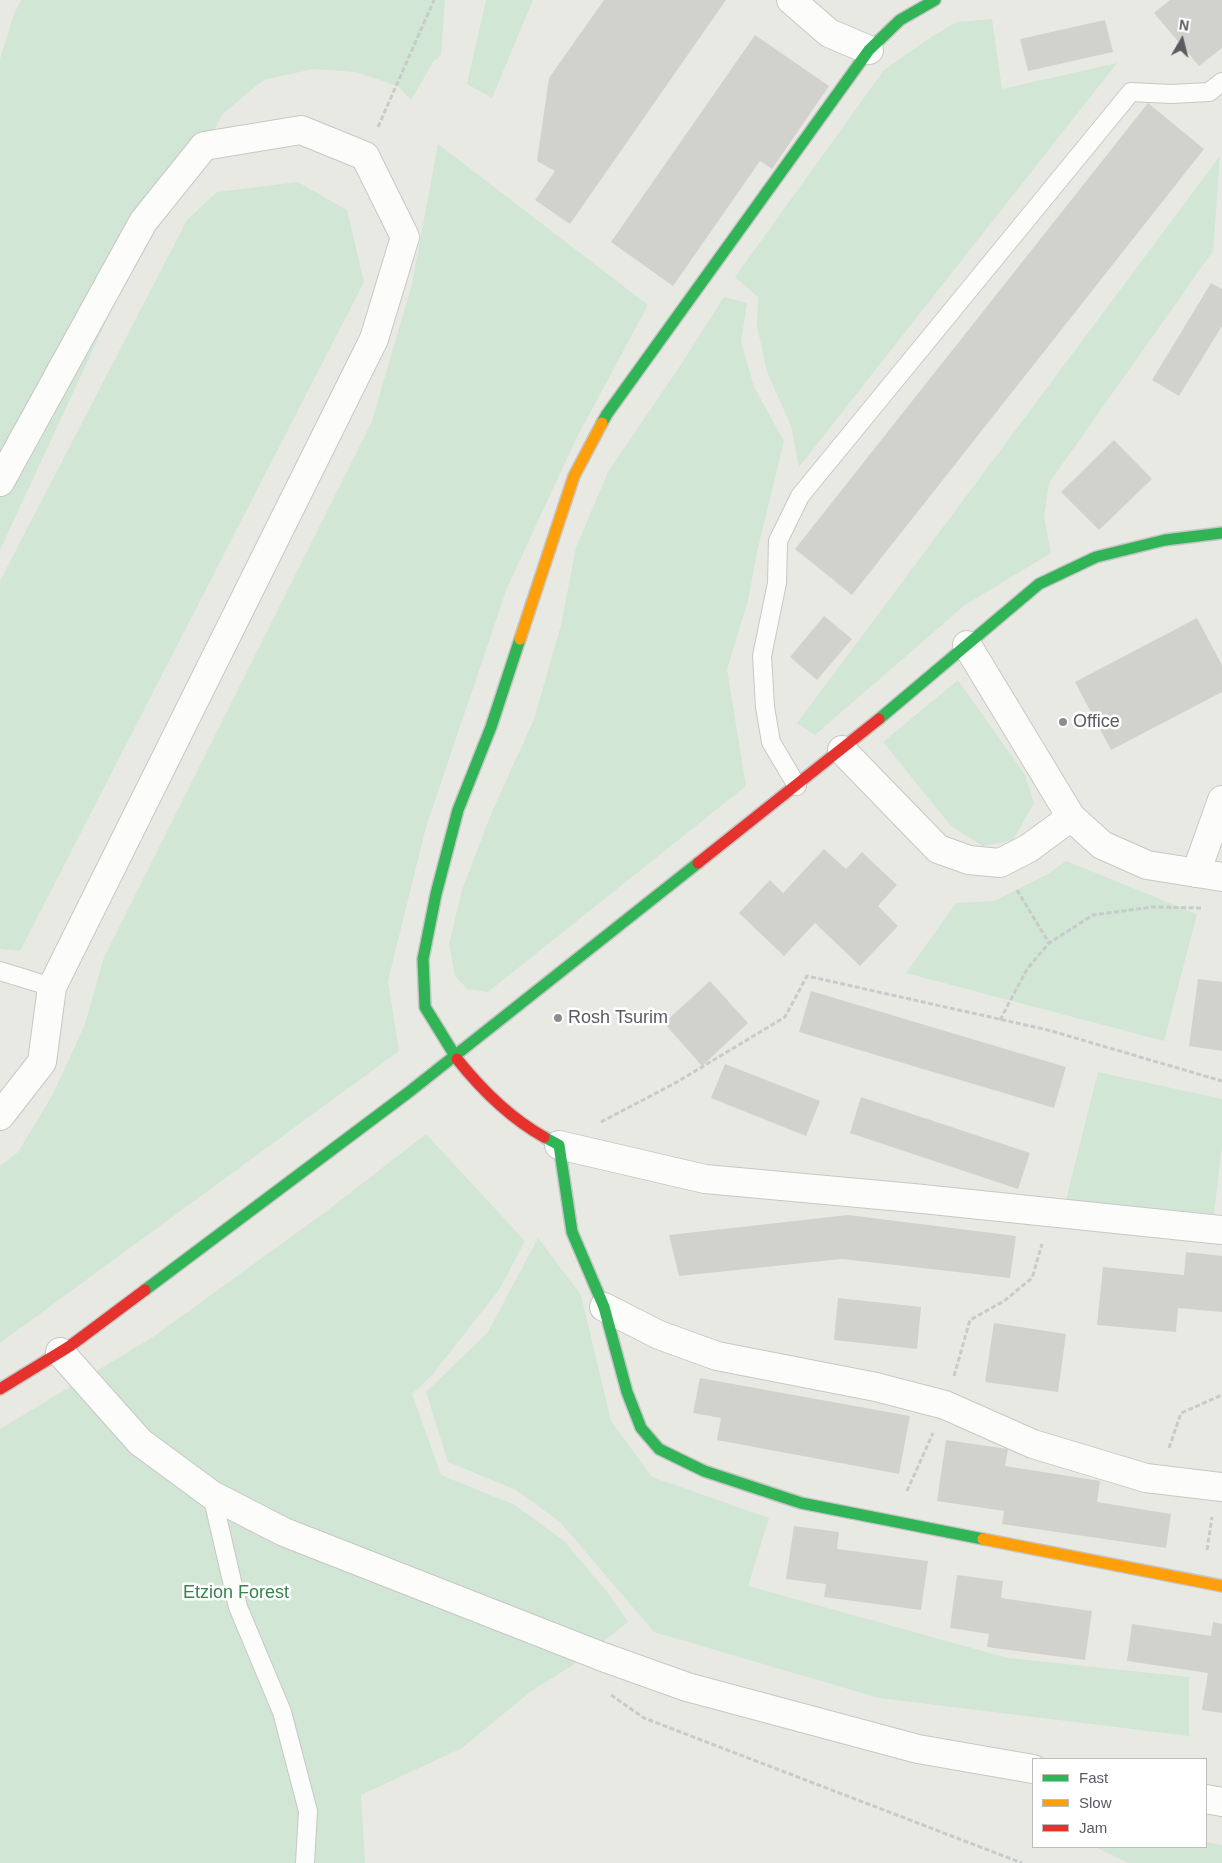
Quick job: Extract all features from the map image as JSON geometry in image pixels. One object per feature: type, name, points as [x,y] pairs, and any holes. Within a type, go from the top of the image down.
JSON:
[{"type":"street","points":[[791,0],[829,34],[869,50]]},
{"type":"street","points":[[935,0],[900,20],[869,50],[607,414],[574,476],[491,727],[458,810],[436,894],[423,960],[425,1007],[455,1056],[473,1079],[522,1125],[559,1145],[705,1179],[1222,1230]]},
{"type":"street","points":[[0,482],[142,222],[204,146],[301,130],[365,156],[405,237],[374,340],[52,987],[42,1062],[0,1116]]},
{"type":"street","points":[[0,1389],[60,1352],[409,1092],[842,750],[1039,584],[1096,557],[1165,540],[1222,533]]},
{"type":"street","points":[[967,645],[1071,817],[1102,845],[1147,864],[1209,875],[1222,800]]},
{"type":"street","points":[[842,750],[938,849],[969,860],[1000,862],[1029,848],[1071,817]]},
{"type":"street","points":[[559,1145],[572,1232],[604,1306],[627,1392],[641,1428],[659,1449],[704,1471],[801,1503],[1222,1586]]},
{"type":"street","points":[[604,1306],[659,1335],[717,1356],[876,1387],[945,1404],[1033,1444],[1146,1478],[1219,1487]]},
{"type":"street","points":[[60,1352],[140,1442],[212,1495],[284,1532],[687,1687],[918,1748],[1032,1769]]},
{"type":"street","points":[[1207,1799],[1222,1802]]},
{"type":"lane","points":[[796,786],[771,742],[765,707],[762,656],[777,583],[778,541],[800,496],[1131,92],[1171,94],[1209,92],[1222,82]]},
{"type":"lane","points":[[0,971],[52,987]]},
{"type":"lane","points":[[212,1495],[238,1607],[282,1712],[308,1811],[305,1863]]},
{"type":"path","points":[[365,156],[434,0]]},
{"type":"path","points":[[1000,862],[1049,943]]},
{"type":"path","points":[[1000,1020],[1027,969],[1049,943],[1093,915],[1153,907],[1202,908]]},
{"type":"path","points":[[559,1145],[677,1082],[785,1017],[807,976],[1048,1030],[1222,1081]]},
{"type":"path","points":[[894,1522],[945,1404],[970,1320],[1004,1300],[1032,1278],[1052,1212]]},
{"type":"path","points":[[1158,1479],[1181,1413],[1222,1396]]},
{"type":"path","points":[[1202,1582],[1219,1487]]},
{"type":"path","points":[[606,1692],[644,1718],[1022,1863]]},
{"type":"green space","points":[[21,0],[445,0],[441,55],[434,61],[411,100],[398,86],[356,72],[314,69],[267,79],[257,85],[223,114],[116,300],[0,550],[0,59],[14,14]]},
{"type":"green space","points":[[486,0],[533,0],[492,98],[467,84]]},
{"type":"green space","points":[[992,19],[1002,89],[1117,63],[799,467],[791,426],[767,372],[757,326],[758,297],[735,277],[884,70],[931,37],[957,22]]},
{"type":"green space","points":[[438,144],[648,305],[576,439],[507,588],[426,827],[388,981],[399,1051],[0,1343],[0,1166],[18,1152],[53,1094],[85,1024],[104,957],[372,421],[412,284]]},
{"type":"green space","points":[[1220,156],[1213,251],[1049,483],[1044,517],[1051,553],[965,605],[815,735],[797,723]]},
{"type":"green space","points":[[298,182],[347,210],[364,282],[20,951],[0,949],[0,581],[187,220],[217,192]]},
{"type":"green space","points":[[724,297],[747,303],[741,342],[754,387],[784,441],[757,552],[748,601],[727,669],[746,786],[488,992],[467,989],[455,976],[449,944],[462,890],[491,814],[534,719],[561,625],[576,547],[608,472]]},
{"type":"green space","points":[[958,680],[1025,775],[1034,803],[1013,840],[983,846],[951,826],[883,742]]},
{"type":"green space","points":[[1066,861],[1197,914],[1164,1041],[906,973],[956,903],[994,901],[1048,874]]},
{"type":"green space","points":[[1098,1072],[1222,1099],[1222,1146],[1214,1214],[1066,1200]]},
{"type":"green space","name":"Etzion Forest","points":[[426,1134],[525,1241],[499,1290],[432,1375],[412,1394],[441,1475],[515,1505],[564,1541],[608,1593],[628,1622],[573,1665],[530,1692],[462,1748],[361,1795],[365,1863],[0,1863],[0,1429],[153,1337],[324,1213]]},
{"type":"green space","points":[[538,1238],[581,1295],[611,1421],[652,1477],[769,1518],[748,1586],[1008,1658],[1189,1677],[1189,1736],[879,1698],[654,1632],[560,1522],[516,1490],[448,1462],[426,1392],[488,1332]]},
{"type":"green space","points":[[1207,1842],[1222,1845],[1222,1863],[1129,1863],[1097,1848],[1207,1848]]},
{"type":"building","points":[[604,0],[726,0],[570,224],[535,200],[555,171],[537,161],[549,78]]},
{"type":"building","points":[[1170,0],[1222,0],[1222,48],[1199,66],[1154,13]]},
{"type":"building","points":[[1105,20],[1113,52],[1028,71],[1020,39]]},
{"type":"building","points":[[755,35],[829,86],[772,169],[760,161],[673,286],[611,242]]},
{"type":"building","points":[[1148,103],[1204,149],[852,595],[795,549]]},
{"type":"building","points":[[1211,283],[1222,289],[1222,326],[1179,396],[1152,380]]},
{"type":"building","points":[[1114,440],[1152,479],[1099,530],[1061,492]]},
{"type":"building","points":[[824,616],[852,639],[817,680],[790,657]]},
{"type":"building","points":[[1197,618],[1222,665],[1222,692],[1111,750],[1075,682]]},
{"type":"building","points":[[824,849],[846,869],[862,852],[897,885],[878,906],[898,926],[860,966],[815,923],[784,956],[739,913],[770,880],[783,893]]},
{"type":"building","points":[[1198,979],[1222,982],[1222,1051],[1189,1046]]},
{"type":"building","points":[[710,981],[748,1023],[702,1066],[664,1023]]},
{"type":"building","points":[[811,991],[1066,1067],[1054,1108],[799,1032]]},
{"type":"building","points":[[725,1064],[820,1101],[806,1136],[711,1098]]},
{"type":"building","points":[[861,1097],[1030,1153],[1018,1189],[850,1133]]},
{"type":"building","points":[[848,1215],[1016,1236],[1010,1278],[842,1259],[679,1276],[669,1235]]},
{"type":"building","points":[[1186,1252],[1222,1256],[1222,1312],[1178,1308],[1176,1332],[1097,1325],[1103,1267],[1184,1275]]},
{"type":"building","points":[[838,1298],[921,1307],[917,1349],[834,1340]]},
{"type":"building","points":[[994,1323],[1066,1334],[1058,1392],[985,1382]]},
{"type":"building","points":[[700,1378],[910,1416],[899,1474],[717,1440],[721,1418],[693,1413]]},
{"type":"building","points":[[946,1440],[1008,1449],[1005,1466],[1100,1481],[1097,1502],[1171,1514],[1166,1548],[1002,1524],[1004,1511],[937,1501]]},
{"type":"building","points":[[794,1526],[839,1532],[837,1549],[928,1561],[921,1610],[824,1597],[826,1584],[786,1579]]},
{"type":"building","points":[[957,1575],[1003,1581],[1001,1598],[1092,1611],[1085,1660],[987,1647],[989,1634],[950,1628]]},
{"type":"building","points":[[1213,1622],[1222,1624],[1222,1713],[1202,1710],[1208,1673],[1127,1661],[1132,1624],[1211,1636]]},
{"type":"traffic: fast","points":[[602,423],[869,50],[900,20],[935,0]]},
{"type":"traffic: fast","points":[[879,719],[1039,584],[1096,557],[1165,540],[1222,533]]},
{"type":"traffic: fast","points":[[457,1059],[425,1007],[423,959],[436,894],[458,810],[491,727],[520,639]]},
{"type":"traffic: fast","points":[[145,1290],[409,1092],[698,863]]},
{"type":"traffic: fast","points":[[544,1137],[559,1145],[572,1232],[604,1307],[627,1392],[641,1428],[659,1449],[704,1471],[801,1503],[983,1539]]},
{"type":"traffic: slow","points":[[520,639],[574,476],[602,423]]},
{"type":"traffic: slow","points":[[983,1539],[1222,1586]]},
{"type":"traffic: jam","points":[[698,863],[879,719]]},
{"type":"traffic: jam","points":[[457,1059],[476,1081],[508,1112],[544,1137]]},
{"type":"traffic: jam","points":[[0,1389],[70,1346],[145,1290]]},
{"type":"place","name":"Office","points":[[1063,722]]},
{"type":"place","name":"Rosh Tsurim","points":[[558,1018]]}]
